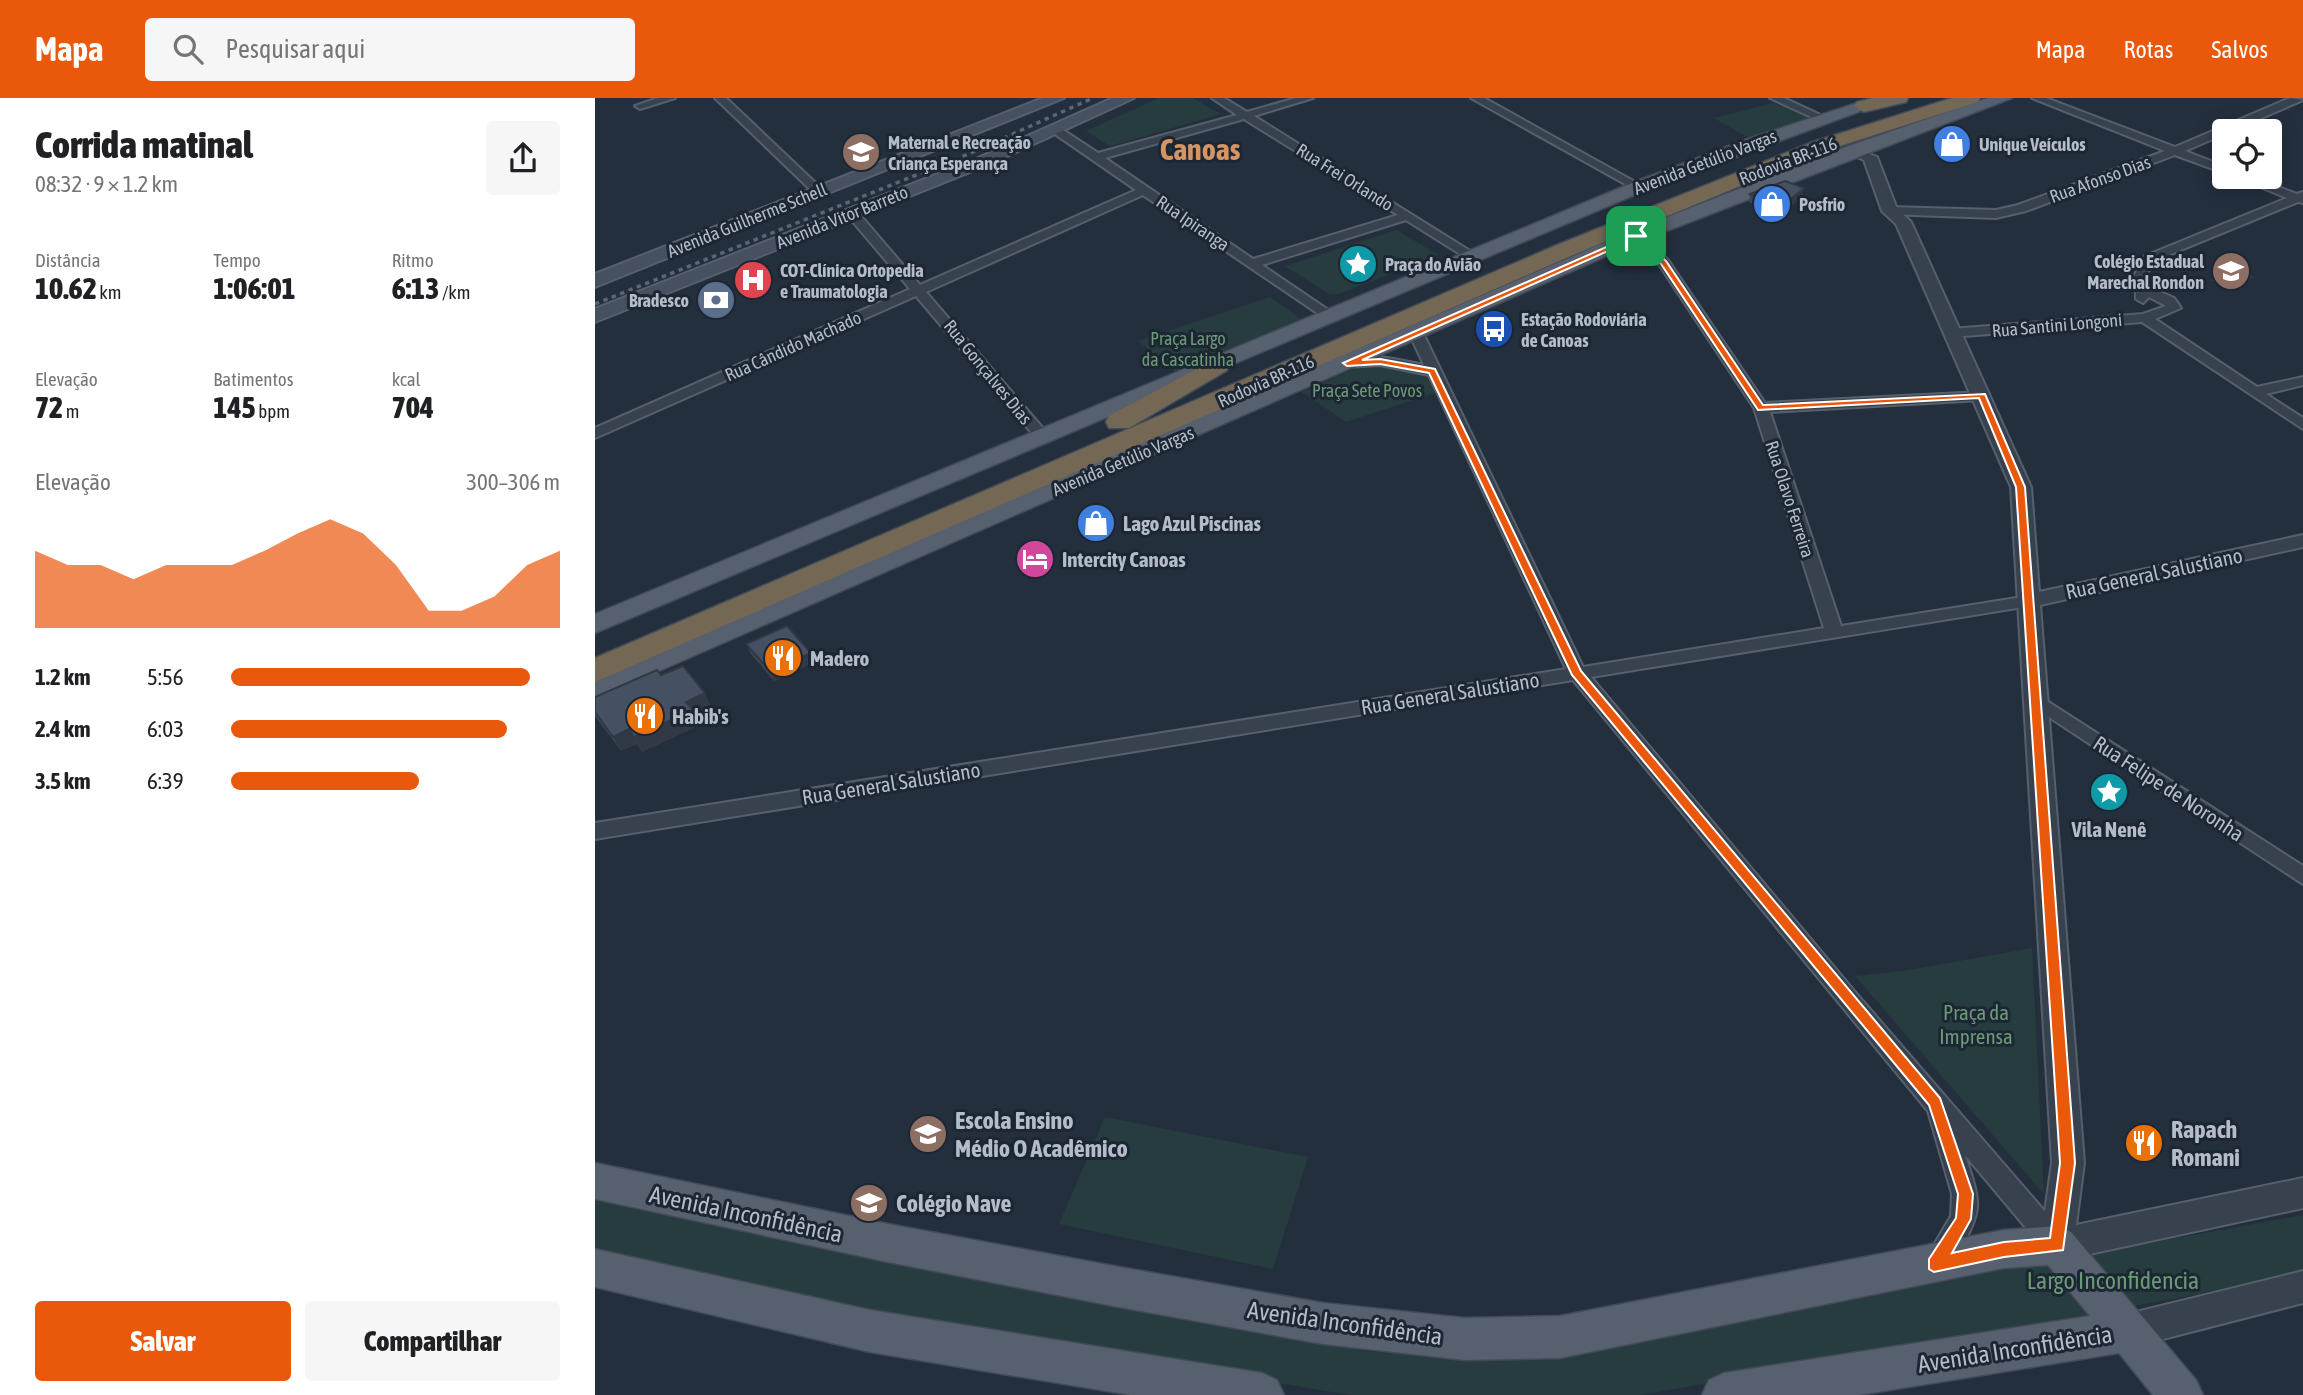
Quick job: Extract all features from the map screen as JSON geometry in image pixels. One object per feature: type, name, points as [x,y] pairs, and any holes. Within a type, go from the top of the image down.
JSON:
[{"type":"highway","points":[[1864,106],[1899,98]]},
{"type":"highway","name":"Rodovia BR-116","points":[[825,559],[1119,422],[1664,189],[1801,137],[1921,98]]},
{"type":"highway","name":"Rodovia BR-116","points":[[825,559],[1075,464],[1565,250],[1821,146],[1971,98]]},
{"type":"highway","points":[[1821,146],[1843,146],[1986,98]]},
{"type":"highway","points":[[1517,287],[1565,250]]},
{"type":"highway","points":[[1119,422],[1217,366]]},
{"type":"highway","points":[[1075,464],[1268,398]]},
{"type":"highway","points":[[595,644],[825,559]]},
{"type":"highway","points":[[595,671],[825,559]]},
{"type":"main road","name":"Avenida Guilherme Schell","points":[[595,281],[1056,98]]},
{"type":"main road","name":"Avenida Vitor Barreto","points":[[595,316],[1056,130],[1126,98]]},
{"type":"main road","name":"Avenida Getúlio Vargas","points":[[595,624],[1042,436],[1217,366],[1638,187],[1888,98]]},
{"type":"main road","name":"Avenida Getúlio Vargas","points":[[595,690],[1636,236],[1852,151],[2004,98]]},
{"type":"main road","name":"Avenida Inconfidência","points":[[595,1181],[906,1247],[1100,1284],[1382,1333],[1500,1341],[1560,1337],[2004,1249],[2057,1245]]},
{"type":"main road","points":[[2057,1245],[2181,1395]]},
{"type":"main road","points":[[595,1268],[870,1331],[1262,1395]]},
{"type":"main road","name":"Avenida Inconfidência","points":[[1724,1395],[2128,1331]]},
{"type":"street","points":[[640,106],[670,98]]},
{"type":"street","points":[[720,98],[819,192]]},
{"type":"street","name":"Rua Frei Orlando","points":[[1217,98],[1472,257]]},
{"type":"street","points":[[1097,157],[1308,98]]},
{"type":"street","points":[[1476,98],[1638,187]]},
{"type":"street","points":[[1775,98],[1824,119]]},
{"type":"street","points":[[2037,98],[2212,165]]},
{"type":"street","name":"Rua Afonso Dias","points":[[1899,215],[1996,214],[2022,208],[2175,151],[2299,98]]},
{"type":"street","name":"Rua Ipiranga","points":[[1056,130],[1329,317]]},
{"type":"street","points":[[1878,142],[1899,215]]},
{"type":"street","points":[[1852,151],[1870,157],[1982,396],[2021,487],[2068,1163],[2057,1245]]},
{"type":"street","points":[[2276,189],[2301,198]]},
{"type":"street","name":"Rua Cândido Machado","points":[[595,434],[1145,190]]},
{"type":"street","name":"Rua Santini Longoni","points":[[1951,333],[2145,318],[2141,274],[2149,259],[2301,198]]},
{"type":"street","name":"Rua Gonçalves Dias","points":[[852,213],[920,289],[1042,436]]},
{"type":"street","points":[[1252,264],[1407,216]]},
{"type":"street","name":"Rua Olavo Ferreira","points":[[1636,236],[1664,263],[1761,408],[1834,632]]},
{"type":"street","points":[[2143,289],[2169,302],[2174,308],[2166,314],[2145,318]]},
{"type":"street","points":[[2145,318],[2303,425]]},
{"type":"street","points":[[1416,333],[1576,672],[2057,1245]]},
{"type":"street","points":[[1347,363],[1380,361],[1432,371]]},
{"type":"street","points":[[2255,392],[2303,381]]},
{"type":"street","points":[[1761,408],[1982,396]]},
{"type":"street","name":"Rua General Salustiano","points":[[595,831],[2029,601],[2303,541]]},
{"type":"street","name":"Rua Felipe de Noronha","points":[[2036,700],[2303,876]]},
{"type":"street","points":[[1934,1264],[1954,1239],[1964,1219],[1965,1194],[1935,1102]]},
{"type":"street","name":"Avenida Inconfidência","points":[[2057,1245],[2303,1193]]},
{"type":"street","name":"Avenida Inconfidência","points":[[2128,1331],[2303,1287]]},
{"type":"green space","points":[[1159,98],[1193,98],[1221,114],[1110,146],[1086,131]]},
{"type":"green space","points":[[1773,103],[1807,117],[1808,120],[1751,139],[1714,118]]},
{"type":"green space","points":[[1397,230],[1438,255],[1339,294],[1329,294],[1285,266]]},
{"type":"green space","points":[[2235,268],[2255,277],[2230,289],[2210,280]]},
{"type":"green space","name":"Praça Largo da Cascatinha","points":[[1270,297],[1305,322],[1181,376],[1138,341]]},
{"type":"green space","name":"Praça Sete Povos","points":[[1380,364],[1427,372],[1438,392],[1346,422],[1302,392],[1361,366]]},
{"type":"green space","name":"Praça da Imprensa","points":[[2032,948],[2044,1194],[1855,976],[1903,971]]},
{"type":"green space","points":[[1105,1117],[1308,1157],[1273,1269],[1059,1224]]},
{"type":"green space","name":"Largo Inconfidencia","points":[[595,1198],[906,1267],[1371,1352],[1551,1351],[2303,1215],[2303,1271],[2173,1299],[1641,1395],[1350,1395],[886,1317],[595,1251]]},
{"type":"building","points":[[1785,181],[1804,188],[1781,207],[1750,194]]},
{"type":"building","name":"Madero","points":[[787,626],[811,653],[770,671],[746,644]]},
{"type":"building","name":"Habib's","points":[[683,666],[705,693],[686,702],[693,710],[634,737],[629,729],[613,737],[595,712],[595,697],[657,670],[661,675]]},
{"type":"railway","points":[[595,304],[966,155],[1093,98]]},
{"type":"place","name":"Unique Veículos","points":[[1952,144]]},
{"type":"place","name":"Maternal e Recreação Criança Esperança","points":[[861,152]]},
{"type":"place","name":"Posfrio","points":[[1772,204]]},
{"type":"place","name":"Praça do Avião","points":[[1358,264]]},
{"type":"place","name":"Colégio Estadual Marechal Rondon","points":[[2231,271]]},
{"type":"place","name":"COT-Clínica Ortopedia e Traumatologia","points":[[753,280]]},
{"type":"place","name":"Bradesco","points":[[716,300]]},
{"type":"place","name":"Estação Rodoviária de Canoas","points":[[1494,329]]},
{"type":"place","name":"Lago Azul Piscinas","points":[[1096,523]]},
{"type":"place","name":"Intercity Canoas","points":[[1035,559]]},
{"type":"place","name":"Madero","points":[[783,658]]},
{"type":"place","name":"Habib's","points":[[645,716]]},
{"type":"place","name":"Vila Nenê","points":[[2109,792]]},
{"type":"place","name":"Escola Ensino Médio O Acadêmico","points":[[928,1134]]},
{"type":"place","name":"Rapach Romani","points":[[2144,1143]]},
{"type":"place","name":"Colégio Nave","points":[[869,1203]]},
{"type":"district","name":"Canoas","points":[[1200,149]]},
{"type":"route","points":[[1636,236],[1664,263],[1761,408],[1982,396],[2021,487],[2068,1163],[2057,1245],[2004,1249],[1934,1264],[1954,1239],[1964,1219],[1965,1194],[1935,1102],[1576,672],[1432,371],[1396,362],[1347,363],[1636,236]]}]
